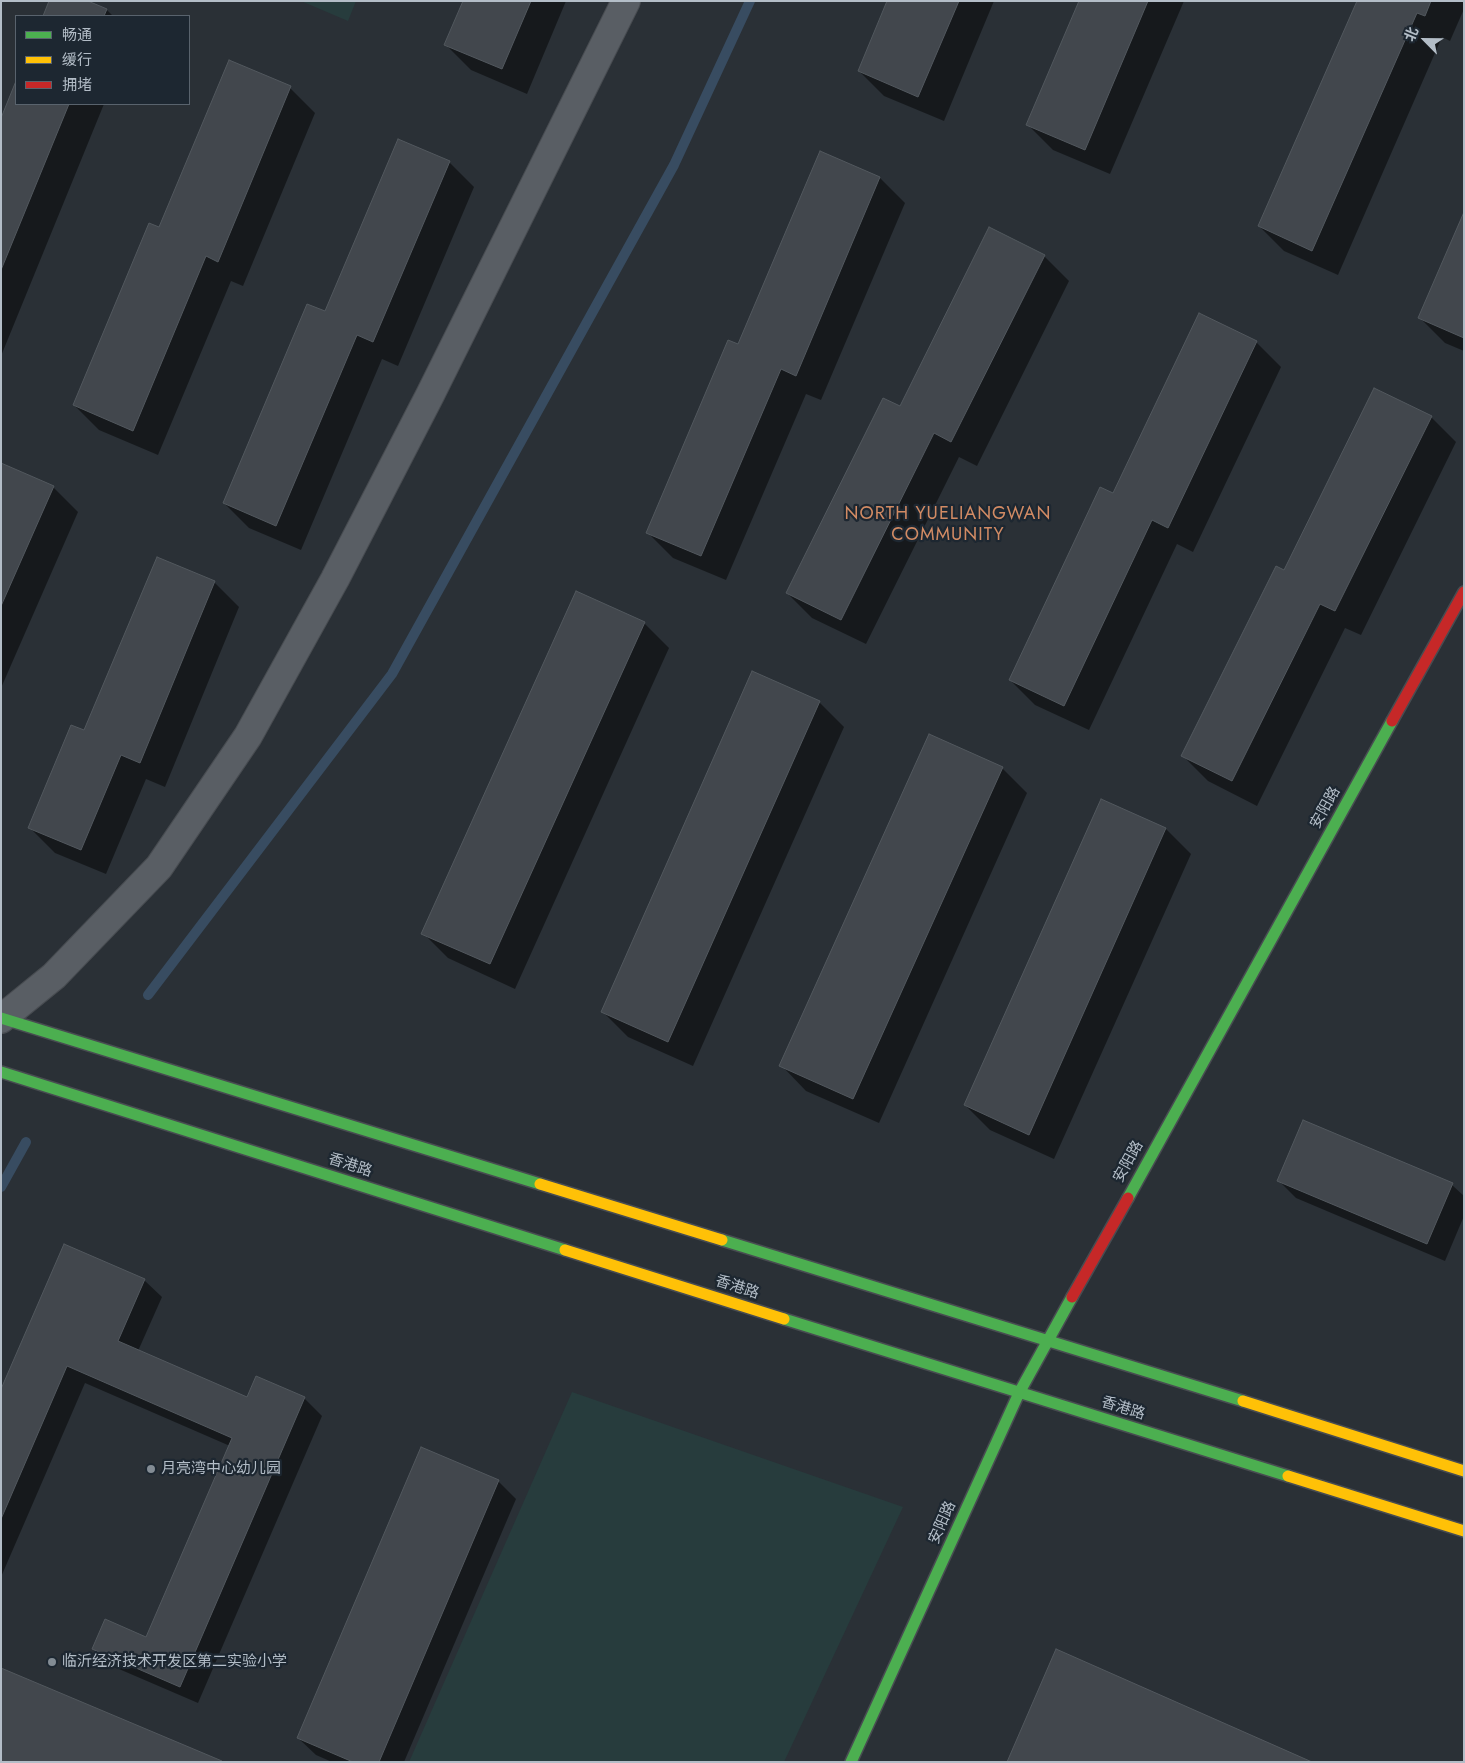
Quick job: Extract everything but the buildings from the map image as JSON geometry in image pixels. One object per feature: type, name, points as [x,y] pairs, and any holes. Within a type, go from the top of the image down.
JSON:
[{"type":"main road","name":"安阳路","points":[[851,1762],[1019,1393],[1464,592]]},
{"type":"main road","points":[[1,1019],[1047,1340],[1464,1471]]},
{"type":"main road","name":"香港路","points":[[1,1072],[1019,1393],[1464,1530]]},
{"type":"street","points":[[1,1019],[54,976],[159,867],[248,736],[335,579],[430,395],[626,1]]},
{"type":"green space","points":[[301,1],[356,1],[348,21]]},
{"type":"green space","points":[[572,1392],[903,1507],[784,1762],[409,1762]]},
{"type":"waterway","points":[[148,995],[392,674],[674,165],[750,1]]},
{"type":"waterway","points":[[1,1187],[26,1142]]},
{"type":"traffic: fast","points":[[1128,1198],[1392,721]]},
{"type":"traffic: fast","points":[[1,1018],[540,1184]]},
{"type":"traffic: fast","points":[[1,1072],[565,1250]]},
{"type":"traffic: fast","points":[[722,1240],[1243,1401]]},
{"type":"traffic: fast","points":[[851,1762],[1019,1393],[1072,1297]]},
{"type":"traffic: fast","points":[[784,1319],[1288,1476]]},
{"type":"traffic: slow","points":[[540,1184],[722,1240]]},
{"type":"traffic: slow","points":[[565,1250],[784,1319]]},
{"type":"traffic: slow","points":[[1243,1401],[1464,1471]]},
{"type":"traffic: slow","points":[[1288,1476],[1464,1531]]},
{"type":"traffic: jam","points":[[1392,721],[1464,592]]},
{"type":"traffic: jam","points":[[1072,1297],[1128,1198]]},
{"type":"place","name":"月亮湾中心幼儿园","points":[[151,1469]]},
{"type":"place","name":"临沂经济技术开发区第二实验小学","points":[[52,1662]]},
{"type":"district","name":"NORTH YUELIANGWAN COMMUNITY","points":[[948,525]]}]
